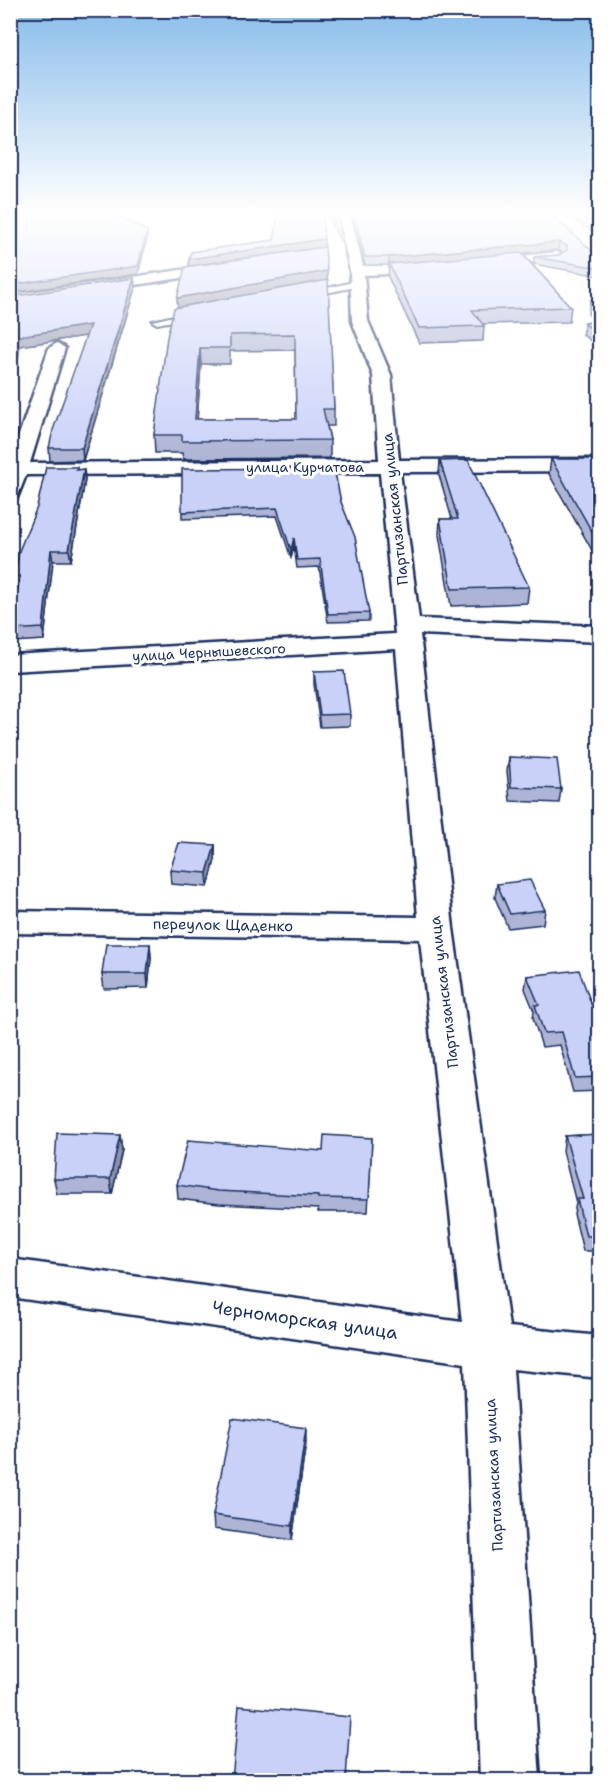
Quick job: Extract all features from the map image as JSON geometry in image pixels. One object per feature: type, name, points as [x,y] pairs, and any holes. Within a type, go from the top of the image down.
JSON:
[{"type":"street","points":[[10,300],[53,294]]},
{"type":"street","name":"Партизанская улица","points":[[358,294],[360,321],[381,375],[436,928],[488,1346],[510,1780]]},
{"type":"street","points":[[10,494],[15,469],[57,348]]},
{"type":"street","name":"улица Курчатова","points":[[15,469],[600,465]]},
{"type":"street","name":"улица Чернышевского","points":[[10,663],[407,634],[600,634]]},
{"type":"street","name":"переулок Щаденко","points":[[10,922],[436,928]]},
{"type":"street","name":"Черноморская улица","points":[[10,1278],[488,1346],[600,1357]]},
{"type":"lane","points":[[287,297],[300,294]]},
{"type":"lane","points":[[157,321],[204,313]]},
{"type":"building","points":[[32,294],[129,294],[82,448],[49,448],[53,430],[90,325],[19,336],[10,398],[10,297]]},
{"type":"building","points":[[178,294],[202,294],[177,298]]},
{"type":"building","points":[[253,294],[329,294],[334,409],[323,409],[330,440],[182,441],[182,435],[154,435],[167,337],[174,308]],"holes":[[[295,334],[296,419],[195,419],[200,348],[230,348],[230,335]]]},
{"type":"building","points":[[403,294],[559,294],[571,307],[472,310],[484,326],[419,328]]},
{"type":"building","points":[[600,296],[600,319],[590,301]]},
{"type":"building","points":[[600,322],[600,335],[584,323]]},
{"type":"building","points":[[551,459],[591,459],[594,463],[600,463],[600,536],[595,537]]},
{"type":"building","points":[[468,460],[529,587],[452,589],[440,519],[458,519],[440,461]]},
{"type":"building","points":[[46,467],[84,469],[69,550],[51,550],[43,628],[11,630],[20,576],[15,576],[19,551],[37,507]]},
{"type":"building","points":[[334,468],[341,502],[355,537],[369,613],[328,614],[320,559],[297,560],[294,538],[291,550],[277,508],[182,512],[182,469]]},
{"type":"building","points":[[344,671],[350,714],[320,715],[314,672]]},
{"type":"building","points":[[509,757],[557,759],[561,789],[511,787]]},
{"type":"building","points":[[179,843],[215,845],[207,873],[170,870]]},
{"type":"building","points":[[530,880],[545,910],[510,914],[497,884]]},
{"type":"building","points":[[106,944],[150,944],[147,974],[102,974]]},
{"type":"building","points":[[579,970],[600,1028],[600,1077],[575,1078],[562,1032],[544,1033],[535,1005],[539,1005],[527,976]]},
{"type":"building","points":[[57,1133],[120,1135],[110,1179],[54,1179]]},
{"type":"building","points":[[600,1134],[600,1236],[586,1236],[577,1199],[583,1199],[565,1136]]},
{"type":"building","points":[[324,1135],[372,1138],[369,1199],[218,1191],[177,1185],[188,1140],[323,1151]]},
{"type":"building","points":[[232,1418],[306,1428],[292,1526],[213,1515]]},
{"type":"building","points":[[239,1706],[350,1717],[346,1780],[232,1780]]}]
